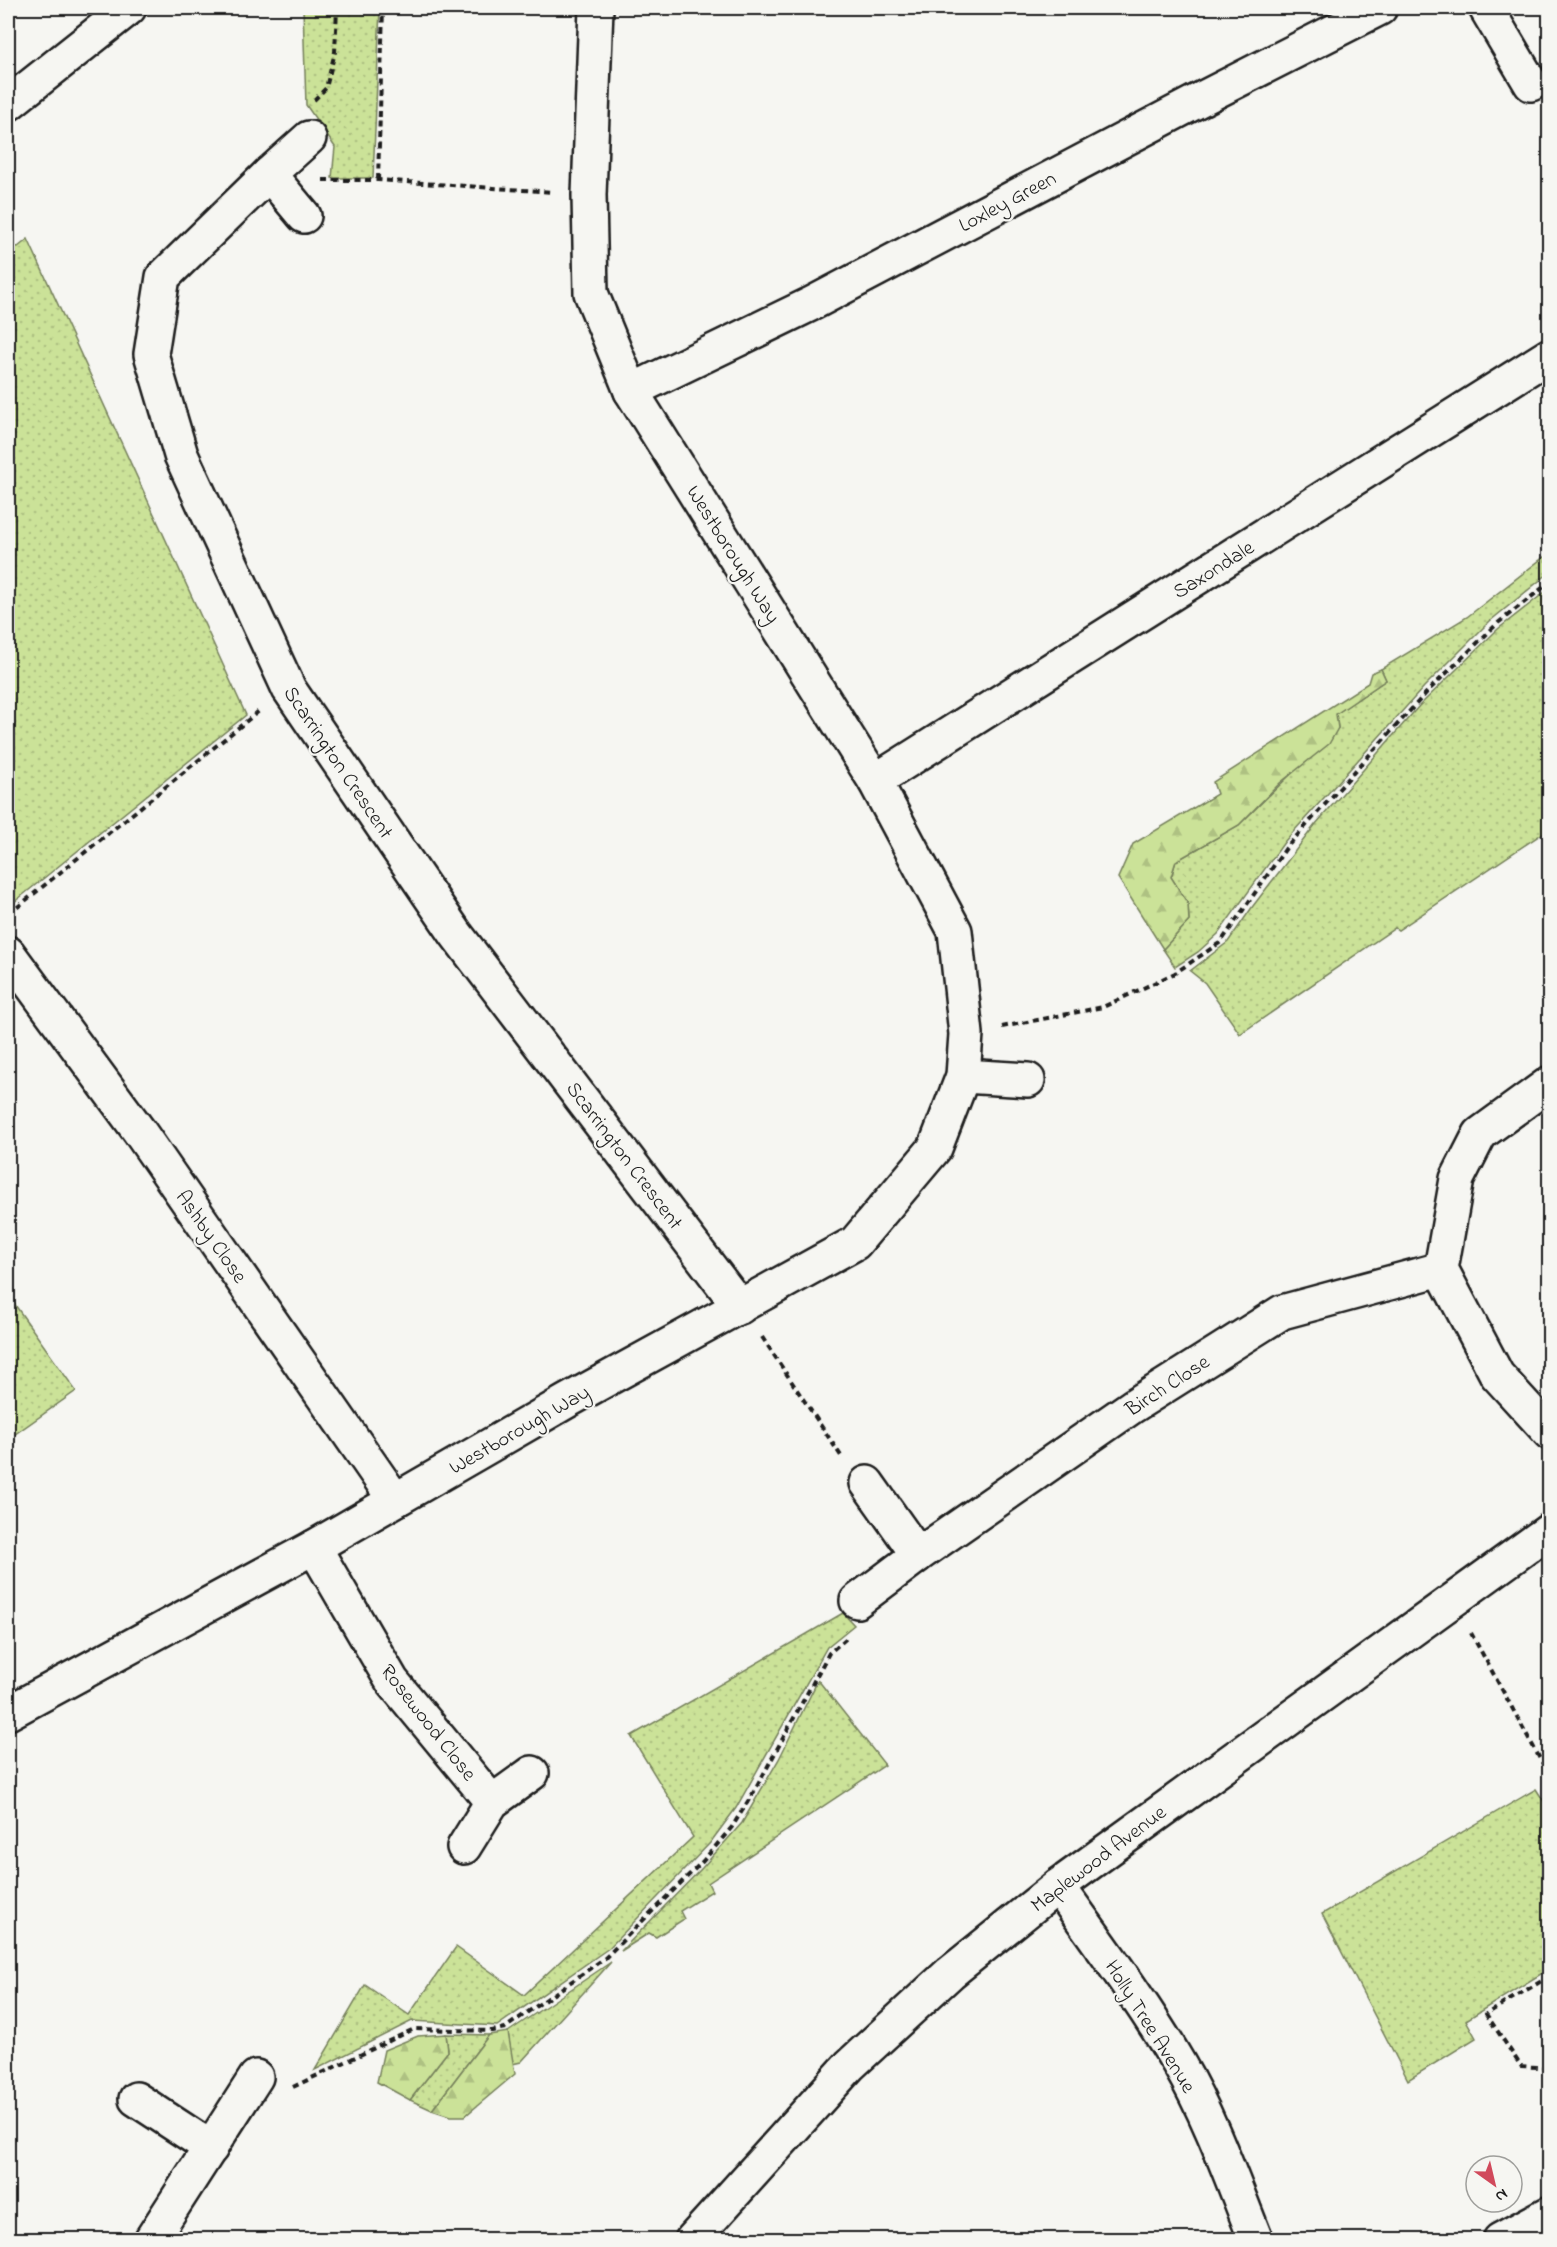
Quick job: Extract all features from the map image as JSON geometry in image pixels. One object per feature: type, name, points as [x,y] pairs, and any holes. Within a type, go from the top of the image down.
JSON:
[{"type":"street","points":[[8,104],[129,8]]},
{"type":"street","name":"Westborough Way","points":[[8,1713],[314,1547],[567,1401],[855,1243],[935,1148],[963,1076],[966,1034],[955,931],[875,781],[631,391],[591,293],[589,195],[596,8]]},
{"type":"street","name":"Loxley Green","points":[[631,391],[813,303],[1201,99],[1380,8]]},
{"type":"street","points":[[1486,8],[1531,84]]},
{"type":"street","name":"Scarrington Crescent","points":[[309,138],[163,277],[151,354],[181,455],[289,689],[456,934],[740,1307]]},
{"type":"street","points":[[269,174],[304,216]]},
{"type":"street","name":"Saxondale","points":[[875,781],[1550,355]]},
{"type":"street","name":"Ashby Close","points":[[13,971],[139,1131],[395,1500]]},
{"type":"street","points":[[963,1076],[1028,1080]]},
{"type":"street","points":[[1550,1083],[1480,1134],[1457,1179],[1442,1269],[1497,1375],[1550,1433]]},
{"type":"street","name":"Birch Close","points":[[857,1601],[918,1555],[1124,1412],[1282,1312],[1442,1269]]},
{"type":"street","points":[[867,1483],[918,1555]]},
{"type":"street","name":"Maplewood Avenue","points":[[692,2240],[850,2065],[950,1972],[1058,1886],[1550,1530]]},
{"type":"street","name":"Rosewood Close","points":[[314,1547],[392,1682],[492,1802]]},
{"type":"street","name":"Rosewood Close","points":[[464,1847],[492,1802],[532,1773]]},
{"type":"street","name":"Holly Tree Avenue","points":[[1058,1886],[1129,1986],[1180,2064],[1214,2135],[1256,2240]]},
{"type":"street","points":[[151,2240],[256,2077]]},
{"type":"street","points":[[136,2098],[211,2148]]},
{"type":"street","points":[[1500,2240],[1550,2213]]},
{"type":"path","points":[[309,138],[304,110],[326,88],[335,52],[337,8]]},
{"type":"path","points":[[378,180],[384,8]]},
{"type":"path","points":[[269,174],[319,180],[378,180],[589,195]]},
{"type":"path","points":[[966,1034],[1103,1007],[1175,973],[1221,942],[1286,848],[1363,762],[1428,691],[1498,623],[1550,582]]},
{"type":"path","points":[[8,915],[289,689]]},
{"type":"path","points":[[740,1307],[851,1471],[867,1483]]},
{"type":"path","points":[[1452,1599],[1550,1777]]},
{"type":"path","points":[[256,2077],[278,2094],[414,2029],[492,2031],[505,2028],[605,1958],[703,1861],[732,1827],[755,1790],[829,1653],[862,1625],[857,1601]]},
{"type":"path","points":[[1550,1976],[1486,2014],[1521,2066],[1550,2068]]},
{"type":"green space","points":[[303,8],[380,8],[373,178],[332,178],[335,147],[306,105]]},
{"type":"green space","points":[[28,239],[246,715],[8,907],[8,245],[18,247]]},
{"type":"green space","points":[[1549,553],[1549,573],[1490,621],[1424,687],[1285,841],[1218,934],[1198,952],[1175,967],[1163,949],[1189,921],[1188,904],[1171,877],[1176,861],[1239,825],[1338,728],[1336,714],[1386,680],[1381,669],[1467,617]]},
{"type":"green space","points":[[1549,589],[1549,829],[1398,930],[1395,928],[1240,1034],[1205,983],[1190,971],[1228,942],[1315,825],[1419,706],[1498,629]]},
{"type":"green space","points":[[1381,669],[1386,680],[1336,714],[1338,728],[1329,744],[1280,783],[1239,825],[1176,861],[1171,877],[1188,904],[1189,921],[1163,949],[1118,878],[1133,844],[1217,794],[1213,782],[1368,683],[1371,673]]},
{"type":"green space","points":[[8,1295],[76,1391],[8,1439]]},
{"type":"green space","points":[[843,1613],[854,1625],[827,1647],[736,1808],[710,1843],[609,1948],[497,2026],[412,2021],[315,2070],[365,1985],[409,2015],[456,1947],[524,1995],[693,1837],[631,1736]]},
{"type":"green space","points":[[818,1680],[885,1765],[708,1883],[712,1891],[680,1911],[684,1919],[656,1937],[649,1933],[621,1951],[702,1868],[742,1823],[779,1759]]},
{"type":"green space","points":[[1536,1789],[1549,1809],[1549,1969],[1466,2020],[1476,2038],[1408,2080],[1322,1914]]},
{"type":"green space","points":[[611,1962],[521,2062],[512,2064],[508,2032]]},
{"type":"green space","points":[[508,2032],[515,2074],[465,2116],[450,2116],[432,2110],[489,2035]]},
{"type":"green space","points":[[446,2034],[489,2035],[432,2110],[410,2100],[448,2051]]},
{"type":"green space","points":[[446,2034],[448,2051],[410,2100],[377,2082],[384,2050],[418,2036]]}]
